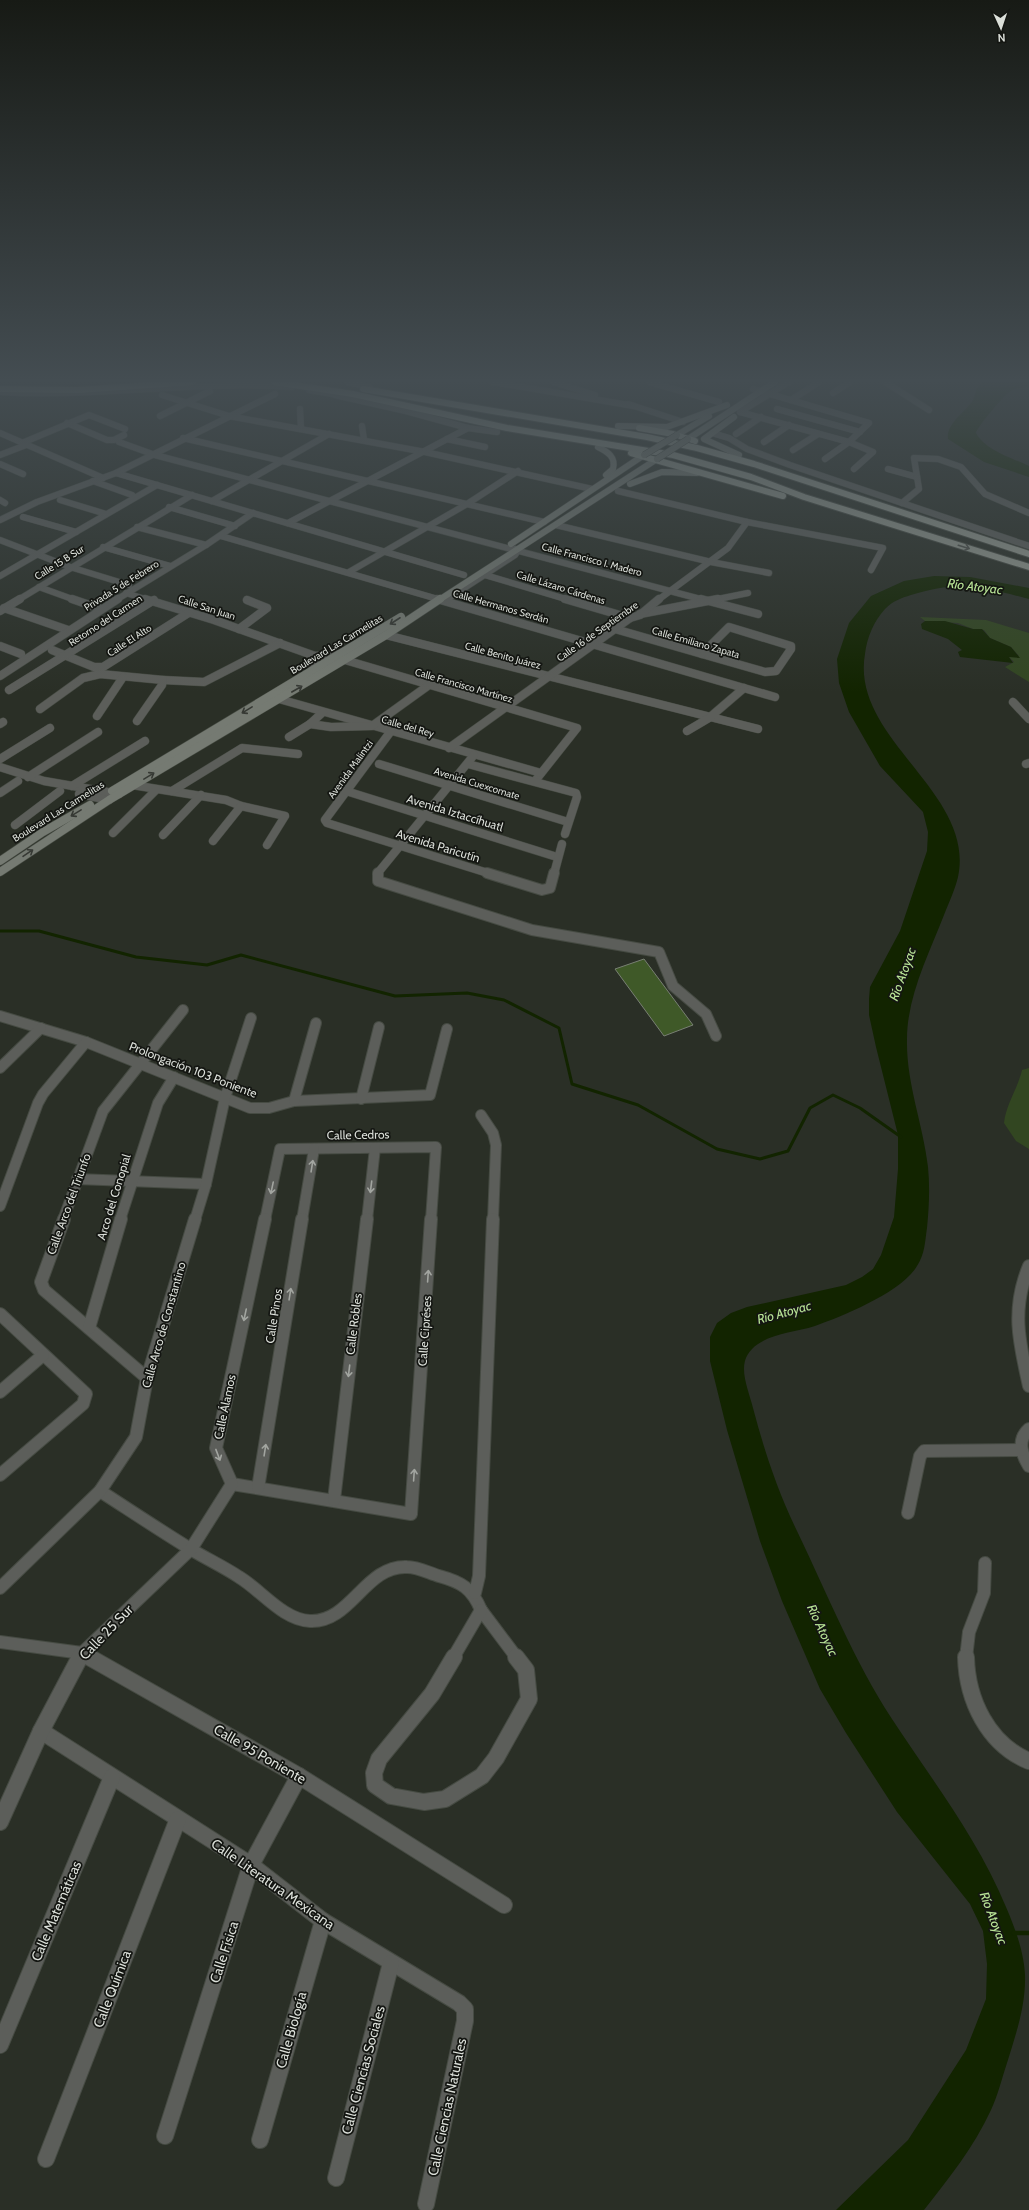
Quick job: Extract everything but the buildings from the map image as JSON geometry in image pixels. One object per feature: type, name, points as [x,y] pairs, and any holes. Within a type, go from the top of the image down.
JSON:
[{"type":"highway","points":[[747,485],[823,508],[904,527]]},
{"type":"highway","points":[[771,485],[804,497],[1029,567]]},
{"type":"highway","points":[[815,485],[1029,554]]},
{"type":"highway","points":[[829,485],[913,516]]},
{"type":"main road","points":[[592,489],[593,485]]},
{"type":"main road","name":"Boulevard Las Carmelitas","points":[[120,794],[280,699],[511,548],[544,522],[598,485]]},
{"type":"main road","name":"Boulevard Las Carmelitas","points":[[0,872],[107,797],[124,783],[314,670],[386,635],[464,575],[511,548],[556,525],[618,485]]},
{"type":"main road","points":[[578,511],[588,509],[629,485]]},
{"type":"main road","name":"Boulevard Las Carmelitas","points":[[0,861],[43,832],[107,797]]},
{"type":"street","points":[[0,520],[25,507],[82,485]]},
{"type":"street","points":[[105,485],[132,495]]},
{"type":"street","points":[[157,485],[464,575]]},
{"type":"street","points":[[1,574],[39,554],[157,485]]},
{"type":"street","points":[[212,501],[240,485]]},
{"type":"street","name":"Calle Francisco I. Madero","points":[[269,485],[758,614]]},
{"type":"street","points":[[288,523],[360,485]]},
{"type":"street","points":[[391,485],[544,522]]},
{"type":"street","points":[[349,572],[383,551],[467,504],[496,485]]},
{"type":"street","points":[[576,485],[592,489]]},
{"type":"street","points":[[849,485],[1029,546]]},
{"type":"street","points":[[902,503],[919,489],[918,485]]},
{"type":"street","points":[[975,485],[986,494],[1029,513]]},
{"type":"street","points":[[618,491],[747,522],[883,548],[871,570]]},
{"type":"street","name":"Calle 15 B Sur","points":[[2,610],[169,507],[192,495]]},
{"type":"street","points":[[60,500],[106,514]]},
{"type":"street","points":[[169,507],[235,526]]},
{"type":"street","name":"Privada 5 de Febrero","points":[[0,676],[126,593],[221,536],[253,513]]},
{"type":"street","points":[[23,517],[76,532]]},
{"type":"street","name":"Calle 16 de Septiembre","points":[[450,748],[630,618],[640,614],[669,590],[711,562],[728,548],[747,522]]},
{"type":"street","points":[[556,525],[711,562],[769,573]]},
{"type":"street","points":[[136,527],[206,545]]},
{"type":"street","name":"Calle Hermanos Serdán","points":[[221,536],[437,597],[775,697]]},
{"type":"street","points":[[0,540],[70,567],[129,585]]},
{"type":"street","points":[[103,547],[170,566]]},
{"type":"street","name":"Boulevard Las Carmelitas","points":[[437,597],[449,598],[485,575],[515,555],[517,552],[511,548]]},
{"type":"street","name":"Calle Lázaro Cárdenas","points":[[485,575],[630,618]]},
{"type":"street","points":[[39,587],[101,609]]},
{"type":"street","name":"Calle San Juan","points":[[126,593],[154,600],[315,656]]},
{"type":"street","points":[[640,614],[748,594]]},
{"type":"street","name":"Retorno del Carmen","points":[[9,690],[66,657],[154,600]]},
{"type":"street","points":[[239,629],[267,608],[248,600]]},
{"type":"street","points":[[2,610],[68,630]]},
{"type":"street","name":"Calle El Alto","points":[[52,650],[66,657],[94,667],[103,667],[190,612]]},
{"type":"street","name":"Calle Emiliano Zapata","points":[[615,629],[702,654],[772,672],[776,671],[792,649],[792,646],[729,627],[702,654]]},
{"type":"street","name":"Calle Benito Juárez","points":[[386,635],[709,718],[758,729]]},
{"type":"street","points":[[40,709],[83,678],[100,674],[123,677],[204,682],[280,643]]},
{"type":"street","points":[[0,646],[21,654]]},
{"type":"street","points":[[314,670],[315,656],[343,657]]},
{"type":"street","name":"Calle Francisco Martínez","points":[[343,657],[429,685],[577,728],[541,773]]},
{"type":"street","points":[[97,716],[123,677]]},
{"type":"street","points":[[137,721],[162,685],[163,680]]},
{"type":"street","points":[[310,724],[332,727],[372,726],[429,685]]},
{"type":"street","points":[[687,731],[709,718],[744,688]]},
{"type":"street","name":"Calle del Rey","points":[[269,696],[541,773]]},
{"type":"street","points":[[1013,702],[1029,719]]},
{"type":"street","points":[[289,737],[310,724],[323,712]]},
{"type":"street","points":[[0,759],[50,728]]},
{"type":"street","name":"Avenida Malintzi","points":[[325,820],[391,731]]},
{"type":"street","points":[[28,777],[98,732]]},
{"type":"street","points":[[72,786],[145,741]]},
{"type":"street","points":[[172,791],[242,748],[298,754]]},
{"type":"street","points":[[474,755],[399,846],[376,878],[378,881],[532,930],[659,952],[662,955],[668,978],[673,986],[704,1012],[710,1019],[716,1036]]},
{"type":"street","name":"Avenida Cuexcomate","points":[[379,764],[568,822]]},
{"type":"street","points":[[468,764],[576,793],[577,797],[565,834]]},
{"type":"street","points":[[0,767],[28,777],[72,786],[107,797]]},
{"type":"street","points":[[535,781],[541,773]]},
{"type":"street","points":[[0,774],[18,781],[60,791],[107,797],[120,794]]},
{"type":"street","points":[[0,793],[18,781]]},
{"type":"street","points":[[124,783],[156,790],[201,795],[226,800],[241,806],[282,814],[285,818],[267,845]]},
{"type":"street","points":[[113,833],[156,790]]},
{"type":"street","points":[[15,825],[60,791]]},
{"type":"street","name":"Avenida Iztaccíhuatl","points":[[346,791],[557,857]]},
{"type":"street","points":[[163,835],[201,795]]},
{"type":"street","points":[[213,841],[241,806]]},
{"type":"street","name":"Avenida Paricutín","points":[[325,820],[327,823],[542,890],[547,890],[551,884],[557,857]]},
{"type":"street","points":[[557,857],[562,844]]},
{"type":"street","name":"Calle Arco del Triunfo","points":[[147,1378],[41,1286],[77,1179],[103,1111],[109,1101],[183,1010]]},
{"type":"street","name":"Prolongación 103 Poniente","points":[[0,1016],[86,1042],[225,1098],[257,1109],[294,1101],[430,1095],[447,1029]]},
{"type":"street","name":"Calle Arco de Constantino","points":[[0,1588],[100,1491],[136,1437],[147,1378],[206,1184],[225,1098],[251,1018]]},
{"type":"street","points":[[294,1101],[316,1023]]},
{"type":"street","points":[[361,1099],[378,1027]]},
{"type":"street","points":[[0,1068],[41,1028]]},
{"type":"street","points":[[0,1206],[38,1103],[43,1094],[86,1042]]},
{"type":"street","name":"Arco del Conopial","points":[[89,1328],[132,1181],[158,1103],[174,1077]]},
{"type":"street","points":[[480,1610],[432,1694],[379,1759],[374,1773],[375,1785],[391,1796],[424,1802],[445,1799],[467,1787],[482,1776],[496,1758],[529,1699],[529,1685],[526,1670],[480,1610],[475,1593],[479,1576],[496,1145],[493,1133],[481,1115]]},
{"type":"street","name":"Calle Cedros","points":[[280,1150],[436,1147]]},
{"type":"street","name":"Calle Cipréses","points":[[334,1500],[411,1514],[436,1147]]},
{"type":"street","name":"Calle Robles","points":[[334,1500],[375,1148]]},
{"type":"street","name":"Calle Pinos","points":[[258,1488],[314,1149]]},
{"type":"street","name":"Calle Álamos","points":[[232,1484],[216,1448],[280,1150]]},
{"type":"street","points":[[77,1179],[206,1184]]},
{"type":"street","points":[[1029,1266],[1017,1296],[1016,1318],[1029,1386]]},
{"type":"street","points":[[0,1314],[86,1394],[86,1399],[83,1404],[0,1475]]},
{"type":"street","points":[[0,1392],[43,1355]]},
{"type":"street","points":[[1029,1429],[1024,1433],[1021,1440],[1021,1450],[1029,1466]]},
{"type":"street","points":[[908,1513],[920,1456],[924,1451],[1021,1450]]},
{"type":"street","points":[[232,1484],[334,1500]]},
{"type":"street","name":"Calle 25 Sur","points":[[0,1822],[41,1730],[82,1653],[191,1549],[232,1484]]},
{"type":"street","points":[[100,1491],[191,1549],[240,1578],[295,1617],[309,1621],[323,1620],[336,1614],[375,1576],[389,1569],[407,1567],[463,1582],[475,1593]]},
{"type":"street","points":[[985,1563],[985,1584],[981,1602],[968,1636],[966,1656],[971,1688],[989,1730],[1007,1750],[1029,1761]]},
{"type":"street","name":"Calle 95 Poniente","points":[[0,1642],[82,1653],[299,1776],[504,1905]]},
{"type":"street","name":"Calle Literatura Mexicana","points":[[41,1730],[251,1866],[323,1921],[459,2003],[465,2009]]},
{"type":"street","name":"Calle Física","points":[[165,2136],[251,1866],[299,1776]]},
{"type":"street","name":"Calle Matemáticas","points":[[0,2045],[112,1777]]},
{"type":"street","name":"Calle Química","points":[[46,2159],[178,1819]]},
{"type":"street","name":"Calle Biología","points":[[260,2140],[323,1921]]},
{"type":"street","name":"Calle Ciencias Sociales","points":[[336,2178],[392,1963]]},
{"type":"street","name":"Calle Ciencias Naturales","points":[[426,2204],[465,2021],[465,2009]]},
{"type":"shaded area","points":[[920,617],[986,620],[1029,633],[1029,682],[1005,667],[1014,662],[1009,657],[1019,656],[1011,647],[990,638],[984,630],[973,629],[958,623],[925,621]]},
{"type":"shaded area","points":[[1029,1068],[1029,1149],[1016,1141],[1004,1123],[1007,1109],[1022,1070]]},
{"type":"water","name":"Río Atoyac","points":[[934,576],[970,577],[1029,588],[1029,599],[998,591],[970,587],[928,590],[904,597],[897,600],[885,609],[874,624],[869,635],[865,654],[865,684],[876,713],[893,740],[933,792],[949,818],[959,846],[957,882],[920,976],[908,1023],[907,1055],[909,1072],[926,1151],[929,1175],[927,1228],[923,1252],[920,1261],[909,1276],[886,1294],[827,1322],[771,1337],[758,1344],[752,1349],[746,1358],[744,1374],[767,1455],[790,1516],[865,1674],[892,1719],[954,1810],[995,1882],[1018,1940],[1023,1958],[1025,1986],[1017,2030],[991,2110],[969,2149],[924,2210],[836,2210],[908,2140],[966,2050],[986,1999],[987,1964],[983,1931],[970,1904],[897,1812],[846,1733],[820,1689],[782,1601],[760,1541],[727,1430],[710,1361],[710,1337],[717,1323],[731,1313],[747,1307],[846,1285],[862,1277],[873,1269],[881,1255],[894,1217],[898,1169],[898,1135],[869,1015],[870,987],[900,931],[927,851],[928,832],[923,812],[880,766],[849,712],[839,683],[837,659],[849,623],[871,596],[904,581]]},
{"type":"water","points":[[925,621],[945,621],[973,629],[982,629],[990,638],[1011,647],[1020,658],[1009,657],[1013,663],[960,657],[958,652],[962,650],[948,639],[922,629],[921,624]]},
{"type":"waterway","points":[[0,931],[39,931],[136,957],[207,965],[241,955],[395,996],[467,993],[504,1000],[559,1028],[572,1084],[638,1105],[717,1149],[760,1159],[788,1151],[810,1108],[833,1095],[860,1108],[901,1137]]},
{"type":"waterway","name":"Río Atoyac","points":[[1013,1933],[1029,1933]]}]
